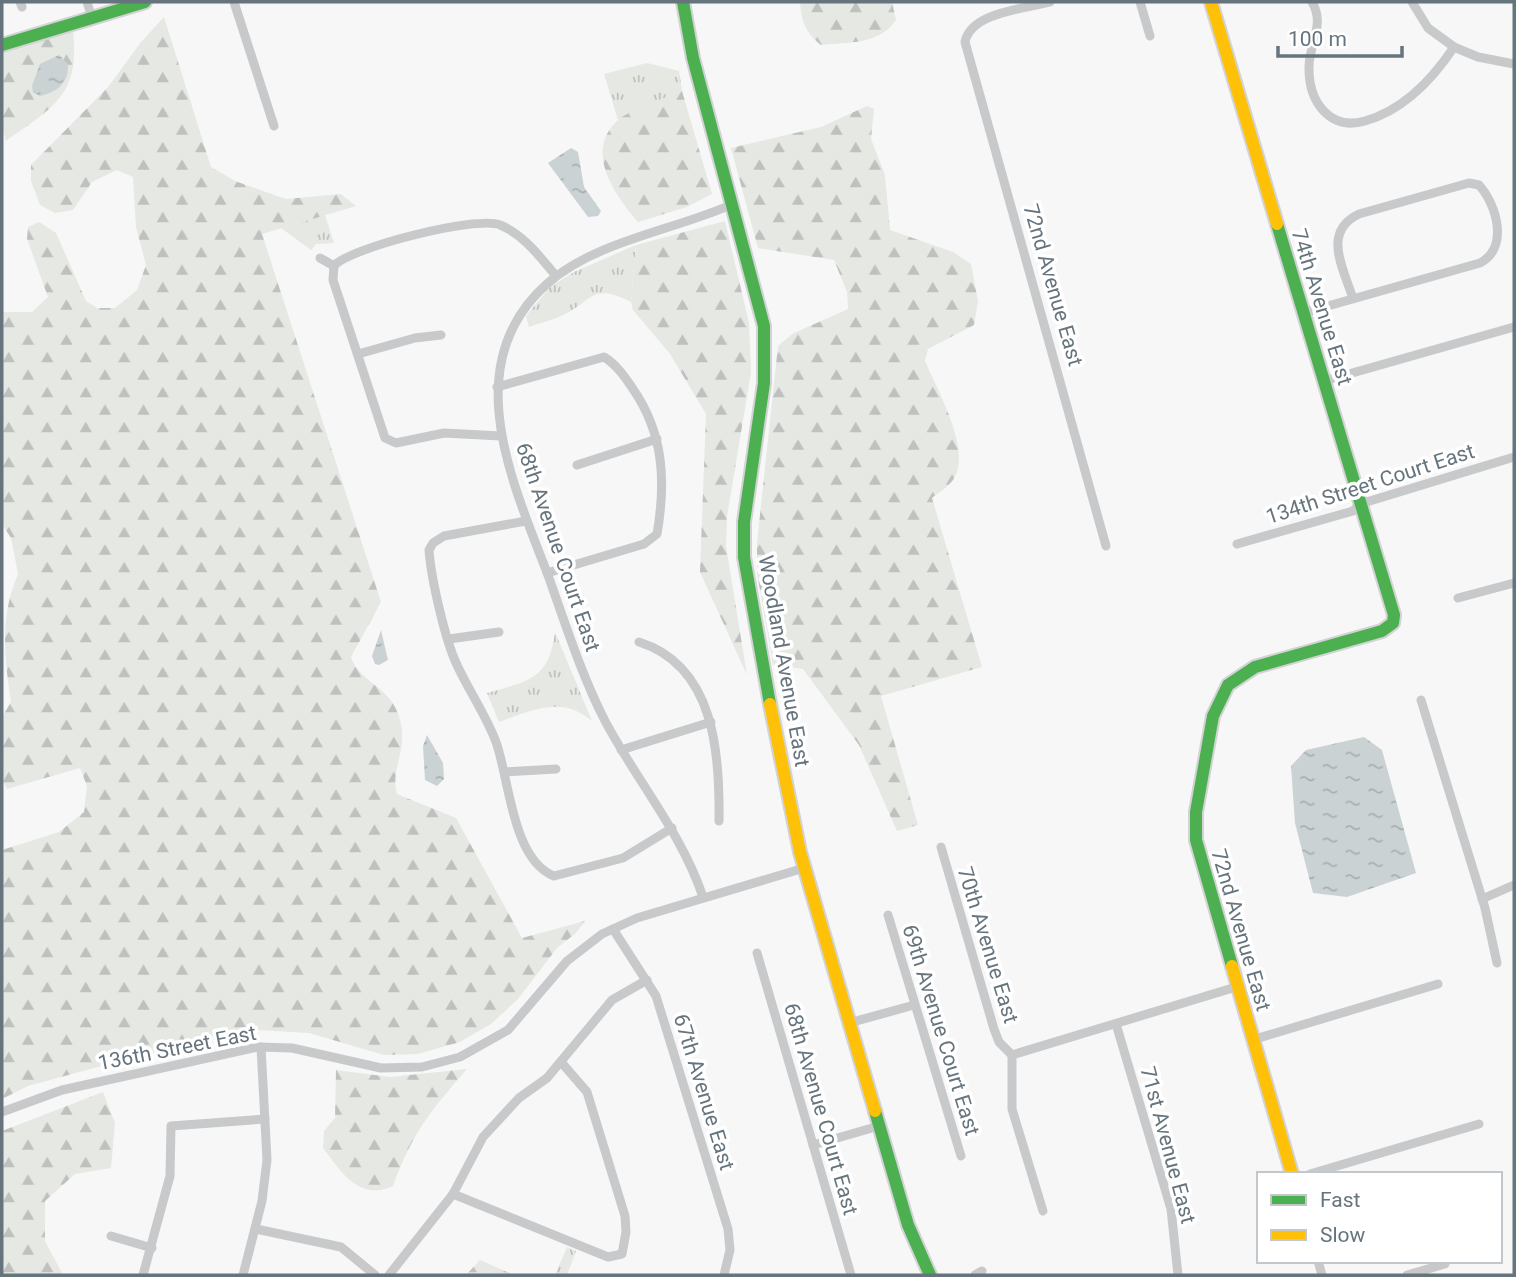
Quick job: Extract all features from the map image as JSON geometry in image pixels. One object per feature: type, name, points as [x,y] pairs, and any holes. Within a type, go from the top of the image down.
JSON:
[{"type":"street","points":[[87,2],[92,18]]},
{"type":"street","points":[[2,45],[145,2]]},
{"type":"street","points":[[234,2],[274,126]]},
{"type":"street","name":"Woodland Avenue East","points":[[683,2],[693,58],[760,302],[765,342],[762,402],[746,503],[744,557],[751,608],[804,868],[908,1225],[930,1275]]},
{"type":"street","points":[[1029,5],[1050,2]]},
{"type":"street","points":[[1140,2],[1150,36]]},
{"type":"street","name":"74th Avenue East","points":[[1213,2],[1394,615],[1393,623],[1382,631],[1255,667],[1233,680],[1221,695]]},
{"type":"street","points":[[1312,2],[1318,23],[1310,58],[1309,77],[1318,105],[1334,121],[1363,122],[1400,104],[1431,78],[1454,47]]},
{"type":"street","points":[[1412,2],[1428,27],[1454,47],[1478,57],[1514,64]]},
{"type":"street","name":"72nd Avenue East","points":[[1029,5],[983,20],[966,34],[965,42],[1106,546]]},
{"type":"street","points":[[1303,313],[1353,299],[1480,263],[1494,252],[1497,228],[1488,197],[1475,183],[1348,219],[1339,229],[1337,238],[1353,299]]},
{"type":"street","name":"68th Avenue Court East","points":[[702,897],[689,859],[621,750],[587,682],[526,521],[501,436],[497,387],[510,336],[530,302],[556,276],[607,250],[733,204]]},
{"type":"street","points":[[334,266],[352,254],[435,229],[479,222],[496,223],[528,245],[556,276]]},
{"type":"street","points":[[320,258],[334,266]]},
{"type":"street","points":[[334,266],[333,280],[381,434],[391,442],[444,433],[501,436]]},
{"type":"street","points":[[1324,381],[1514,327]]},
{"type":"street","points":[[358,354],[415,338],[441,335]]},
{"type":"street","points":[[497,387],[607,358],[644,406],[657,439],[663,492],[657,534],[650,542],[547,573]]},
{"type":"street","points":[[577,465],[657,439]]},
{"type":"street","name":"134th Street Court East","points":[[1237,544],[1353,511],[1360,504],[1514,457]]},
{"type":"street","points":[[526,521],[455,533],[430,545],[430,558],[457,666],[494,736],[505,772],[507,797],[518,829],[534,857],[551,875],[562,876],[623,858],[671,828]]},
{"type":"street","points":[[1458,598],[1514,583]]},
{"type":"street","points":[[449,639],[499,632]]},
{"type":"street","points":[[639,642],[655,647],[675,660],[696,690],[711,722],[719,768],[719,821]]},
{"type":"street","name":"72nd Avenue East","points":[[1221,695],[1213,716],[1200,783],[1196,840],[1236,988],[1291,1172]]},
{"type":"street","points":[[1421,700],[1482,899],[1497,963]]},
{"type":"street","points":[[621,750],[711,722]]},
{"type":"street","points":[[505,772],[556,769]]},
{"type":"street","name":"70th Avenue East","points":[[941,847],[994,1029],[999,1042],[1012,1055],[1013,1109],[1043,1211]]},
{"type":"street","name":"136th Street East","points":[[2,1112],[62,1090],[261,1047],[292,1048],[381,1068],[422,1067],[460,1057],[508,1030],[567,961],[613,929],[702,897],[804,868]]},
{"type":"street","points":[[1482,899],[1514,885]]},
{"type":"street","name":"69th Avenue Court East","points":[[888,915],[961,1156]]},
{"type":"street","name":"67th Avenue East","points":[[613,929],[647,981],[671,1043],[727,1229],[730,1250],[724,1275]]},
{"type":"street","name":"68th Avenue Court East","points":[[757,953],[851,1275]]},
{"type":"street","points":[[389,1275],[453,1194],[483,1137],[519,1098],[547,1078],[611,1000],[647,981]]},
{"type":"street","points":[[1252,1040],[1438,984]]},
{"type":"street","points":[[1012,1055],[1236,988]]},
{"type":"street","points":[[849,1023],[915,1005]]},
{"type":"street","name":"71st Avenue East","points":[[1116,1024],[1171,1209],[1178,1275]]},
{"type":"street","points":[[243,1275],[256,1229],[265,1181],[261,1047]]},
{"type":"street","points":[[453,1194],[608,1257],[622,1255],[626,1232],[625,1216],[587,1092],[561,1062]]},
{"type":"street","points":[[143,1275],[170,1176],[171,1126],[265,1119]]},
{"type":"street","points":[[1317,1172],[1479,1124]]},
{"type":"street","points":[[813,1145],[879,1126]]},
{"type":"street","points":[[256,1229],[341,1247],[375,1275]]},
{"type":"street","points":[[111,1236],[152,1248]]},
{"type":"street","points":[[1407,1275],[1445,1264]]},
{"type":"green space","points":[[800,2],[892,2],[896,20],[881,34],[863,41],[821,45],[805,26]]},
{"type":"green space","points":[[164,17],[211,167],[235,181],[286,199],[341,194],[356,206],[262,234],[381,602],[351,657],[360,672],[386,694],[401,722],[402,745],[395,784],[397,794],[456,818],[522,938],[585,921],[576,933],[557,948],[518,999],[491,1024],[460,1042],[418,1054],[384,1055],[309,1033],[257,1030],[127,1059],[28,1086],[2,1099],[2,850],[59,832],[84,812],[87,786],[80,768],[7,789],[2,779],[2,717],[11,702],[5,653],[6,621],[12,589],[18,574],[11,538],[2,524],[2,312],[32,312],[48,297],[27,239],[28,227],[39,222],[56,233],[86,301],[97,308],[115,308],[137,290],[146,265],[136,227],[133,177],[117,170],[92,182],[73,210],[55,213],[40,205],[31,181],[31,165],[108,87],[141,42]]},
{"type":"green space","points":[[73,30],[74,52],[68,84],[51,108],[6,141],[2,126],[2,52]]},
{"type":"green space","points":[[647,63],[679,71],[682,91],[618,120],[604,74]]},
{"type":"green space","points":[[682,91],[712,194],[687,207],[638,222],[620,199],[606,173],[603,146],[607,133],[617,121],[639,108]]},
{"type":"green space","points":[[867,106],[874,109],[871,139],[885,175],[890,230],[953,252],[971,264],[978,301],[974,325],[928,349],[925,361],[951,420],[959,453],[958,468],[953,480],[932,498],[982,667],[881,696],[918,825],[897,831],[859,745],[803,669],[773,665],[757,573],[757,543],[778,346],[792,334],[848,309],[847,292],[834,260],[758,248],[731,148],[821,127]]},
{"type":"green space","points":[[325,215],[334,243],[316,244],[311,250],[281,228]]},
{"type":"green space","points":[[725,221],[749,323],[751,372],[727,517],[726,546],[747,675],[700,572],[706,414],[670,354],[633,310],[631,302],[636,245]]},
{"type":"green space","points":[[636,245],[631,302],[617,296],[599,294],[561,316],[529,327],[526,316],[550,287],[574,272]]},
{"type":"green space","points":[[555,632],[592,721],[570,708],[547,707],[499,722],[487,693],[525,681],[542,669],[548,660]]},
{"type":"green space","points":[[467,1069],[415,1136],[393,1186],[381,1190],[361,1187],[337,1167],[323,1148],[324,1131],[335,1118],[336,1070],[390,1077]]},
{"type":"green space","points":[[103,1092],[115,1123],[111,1168],[75,1174],[45,1201],[45,1241],[63,1275],[2,1275],[2,1131]]},
{"type":"green space","points":[[567,1247],[576,1251],[567,1275],[555,1275]]},
{"type":"green space","points":[[480,1260],[514,1275],[466,1275]]},
{"type":"water","points":[[59,55],[68,64],[68,71],[61,86],[40,96],[33,92],[32,86],[40,64]]},
{"type":"water","points":[[571,148],[578,152],[584,187],[601,211],[598,216],[588,217],[548,163]]},
{"type":"water","points":[[381,630],[388,660],[379,665],[375,664],[372,656]]},
{"type":"water","points":[[427,735],[443,763],[444,779],[437,786],[425,780],[423,746]]},
{"type":"water","points":[[1364,737],[1382,750],[1416,873],[1347,897],[1313,893],[1295,823],[1291,766],[1306,750]]},
{"type":"traffic: fast","points":[[2,45],[145,2]]},
{"type":"traffic: fast","points":[[683,2],[693,58],[764,326],[764,383],[744,522],[744,557],[770,704]]},
{"type":"traffic: fast","points":[[1232,966],[1196,840],[1196,812],[1213,716],[1228,685],[1255,667],[1382,631],[1393,623],[1394,615],[1277,224]]},
{"type":"traffic: fast","points":[[875,1111],[908,1225],[930,1275]]},
{"type":"traffic: slow","points":[[1211,2],[1277,224]]},
{"type":"traffic: slow","points":[[770,704],[800,852],[875,1111]]},
{"type":"traffic: slow","points":[[1232,966],[1291,1172]]}]
